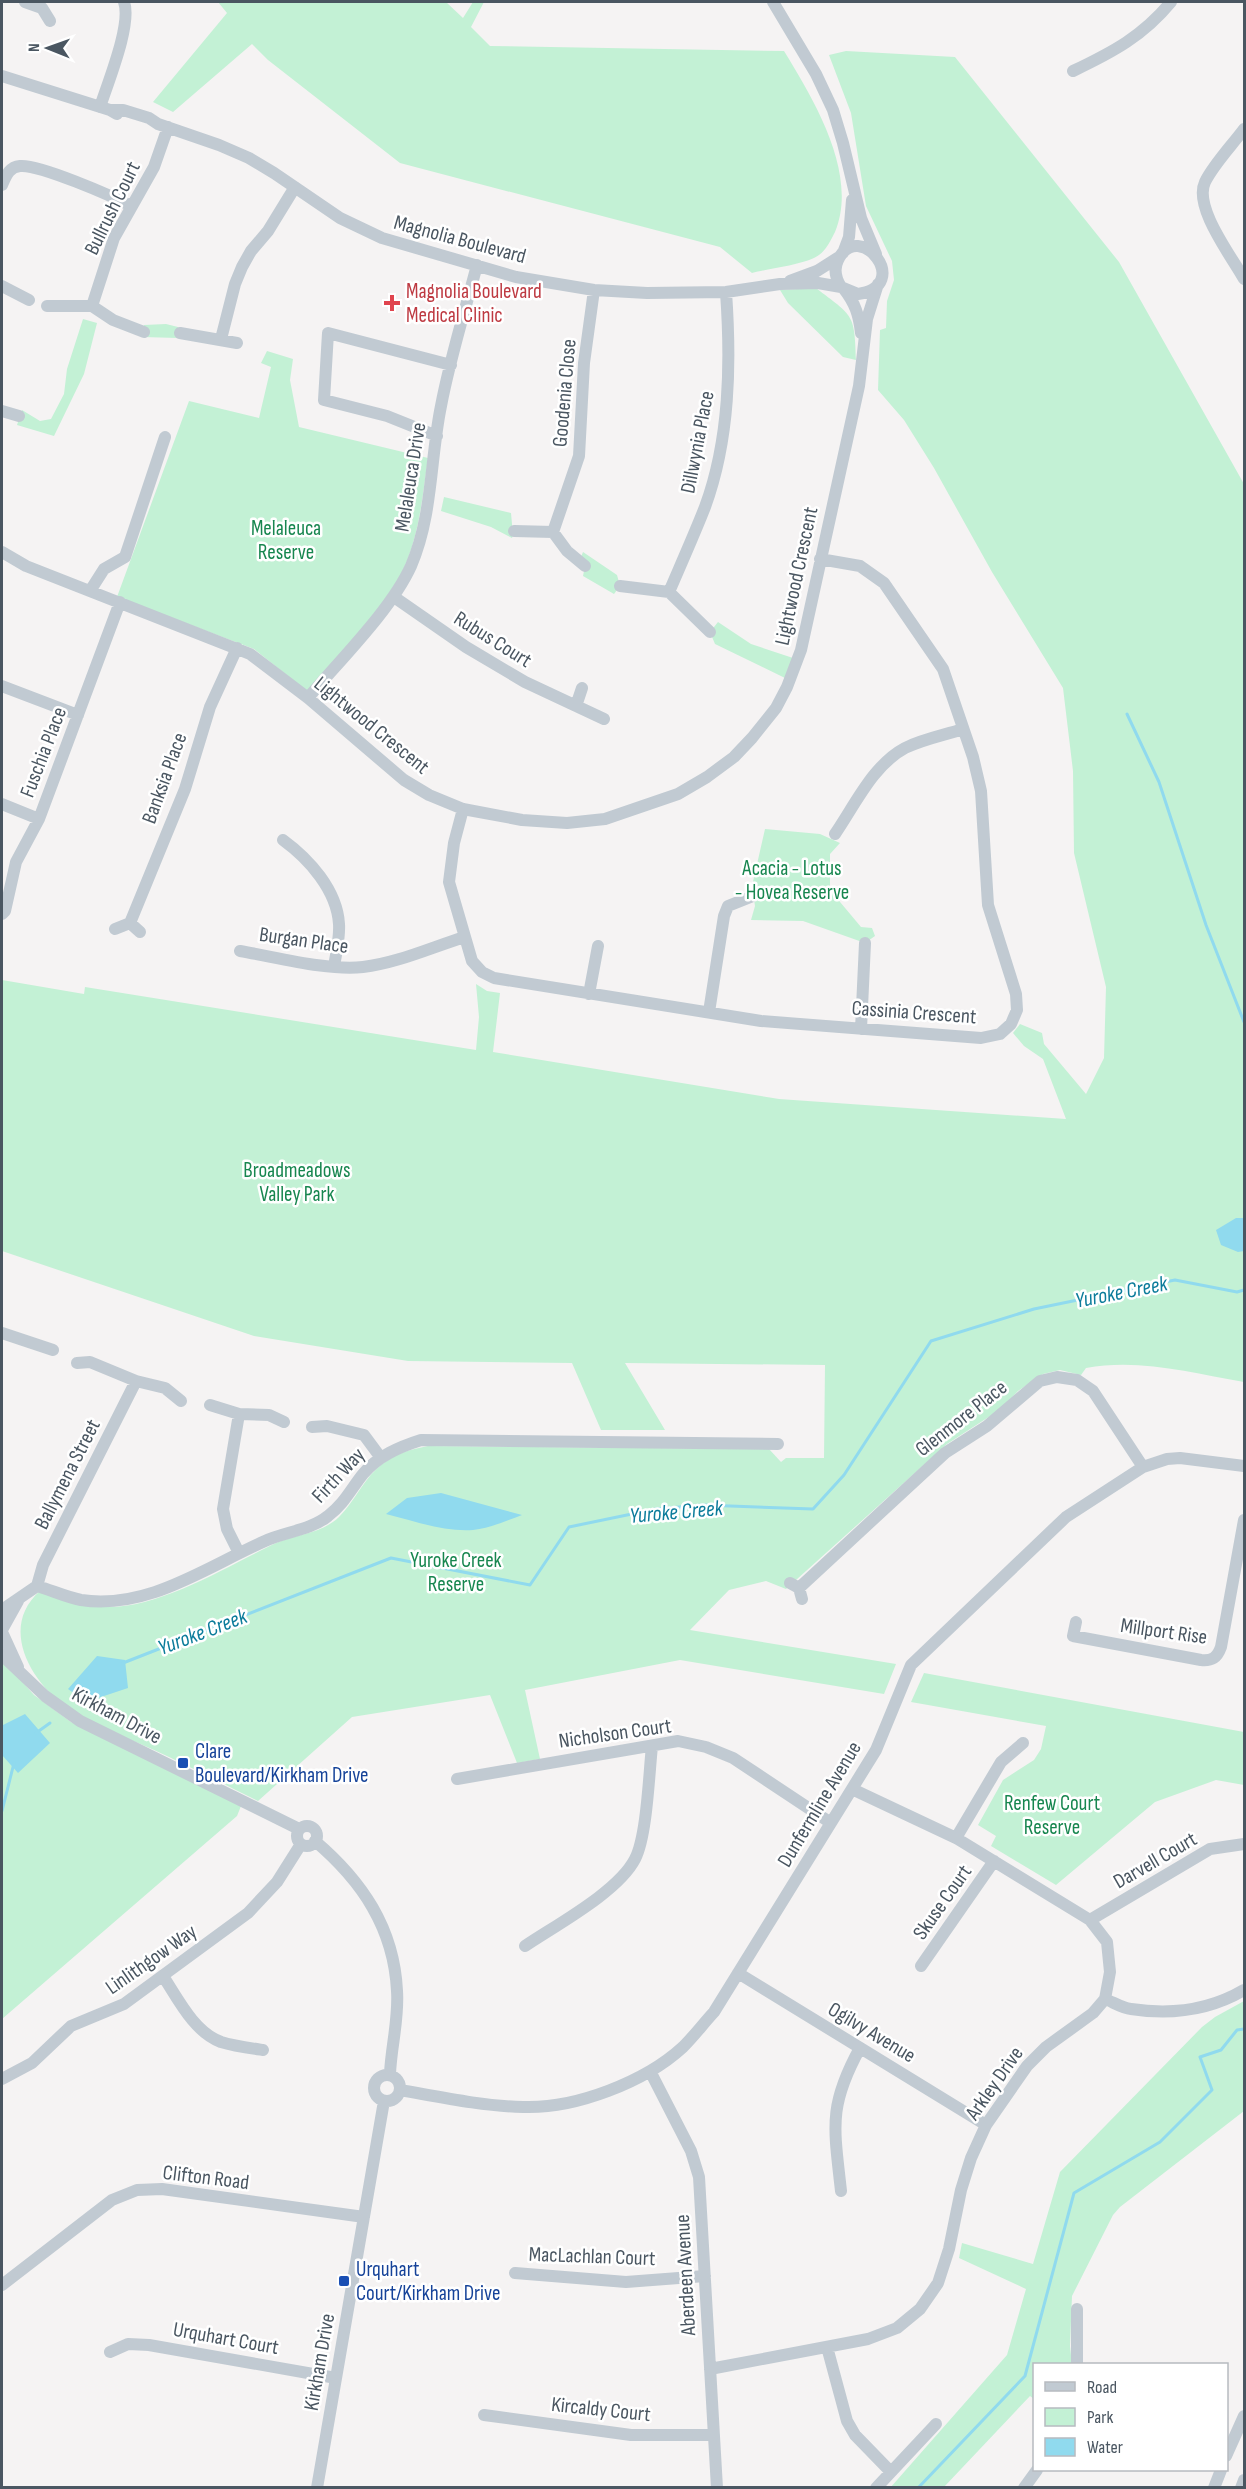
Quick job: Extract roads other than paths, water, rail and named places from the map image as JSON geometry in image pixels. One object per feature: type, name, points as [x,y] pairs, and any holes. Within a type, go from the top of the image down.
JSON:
[{"type":"street","points":[[25,2],[42,8],[50,21]]},
{"type":"street","points":[[105,108],[125,27],[127,11],[124,2]]},
{"type":"street","points":[[772,2],[825,92],[843,143],[861,218],[882,269],[878,284],[866,293],[858,294],[843,288],[835,272],[849,237],[852,187]]},
{"type":"street","points":[[1070,71],[1135,38],[1152,25],[1171,2]]},
{"type":"street","name":"Magnolia Boulevard","points":[[2,76],[105,108],[121,117],[140,123],[163,126],[219,145],[249,158],[361,230],[416,249],[516,277],[594,290],[647,293],[726,292],[780,284],[827,284],[843,288]]},
{"type":"street","name":"Bullrush Court","points":[[92,306],[114,238],[154,167],[163,126]]},
{"type":"street","points":[[1245,129],[1204,182],[1202,193],[1204,209],[1245,279]]},
{"type":"street","points":[[2,185],[8,172],[18,166],[30,166],[98,190],[131,206]]},
{"type":"street","points":[[221,339],[235,284],[242,267],[295,187]]},
{"type":"street","points":[[841,255],[851,248],[860,247],[869,249],[876,255]]},
{"type":"street","name":"Magnolia Boulevard","points":[[780,284],[817,271],[841,255]]},
{"type":"street","name":"Melaleuca Drive","points":[[308,698],[394,597],[411,567],[422,536],[440,407],[477,265]]},
{"type":"street","name":"Lightwood Crescent","points":[[2,560],[26,566],[250,654],[308,698],[404,780],[429,795],[463,809],[547,822],[605,819],[678,794],[707,777],[734,757],[752,738],[776,708],[787,687],[801,650],[859,386],[862,349],[871,302],[878,284]]},
{"type":"street","points":[[2,286],[29,300]]},
{"type":"street","name":"Lightwood Crescent","points":[[843,288],[853,301],[859,319],[862,349]]},
{"type":"street","name":"Goodenia Close","points":[[553,531],[579,456],[584,363],[594,290]]},
{"type":"street","name":"Dillwynia Place","points":[[669,592],[705,506],[720,447],[727,395],[730,346],[726,292]]},
{"type":"street","points":[[47,306],[92,306],[114,320],[144,332]]},
{"type":"street","points":[[180,333],[237,343]]},
{"type":"street","points":[[437,436],[387,416],[324,400],[328,333],[451,365]]},
{"type":"street","points":[[2,411],[19,416]]},
{"type":"street","points":[[90,591],[104,570],[125,557],[165,437]]},
{"type":"street","points":[[514,531],[553,531],[567,551],[585,566]]},
{"type":"street","name":"Lightwood Crescent","points":[[2,552],[26,566]]},
{"type":"street","name":"Cassinia Crescent","points":[[463,809],[454,843],[449,882],[472,961],[488,975],[589,994],[761,1021],[981,1038],[1000,1034],[1011,1024],[1017,1010],[1016,994],[988,905],[981,791],[943,669],[884,583],[860,566],[820,559]]},
{"type":"street","points":[[620,586],[669,592],[710,632]]},
{"type":"street","name":"Rubus Court","points":[[394,597],[466,647],[525,682],[604,719]]},
{"type":"street","name":"Fuschia Place","points":[[2,914],[5,910],[16,862],[39,819],[120,602]]},
{"type":"street","name":"Banksia Place","points":[[130,923],[185,789],[210,707],[237,648]]},
{"type":"street","points":[[2,686],[78,715]]},
{"type":"street","points":[[576,706],[582,688]]},
{"type":"street","points":[[835,834],[880,768],[892,757],[907,747],[963,729]]},
{"type":"street","points":[[2,804],[39,819]]},
{"type":"street","points":[[283,840],[297,851],[316,873],[333,898],[339,928],[334,967]]},
{"type":"street","points":[[708,1012],[724,916],[728,906],[753,897]]},
{"type":"street","points":[[115,929],[130,923],[140,932]]},
{"type":"street","name":"Burgan Place","points":[[240,951],[334,967],[363,967],[389,962],[465,937]]},
{"type":"street","points":[[861,1029],[865,943]]},
{"type":"street","points":[[589,994],[598,946]]},
{"type":"street","points":[[3,1338],[53,1350]]},
{"type":"street","points":[[77,1362],[90,1362],[136,1381],[165,1388],[181,1401]]},
{"type":"street","name":"Glenmore Place","points":[[797,1590],[945,1453],[987,1426],[1040,1380],[1057,1377],[1077,1380],[1093,1391],[1143,1467]]},
{"type":"street","name":"Ballymena Street","points":[[37,1586],[43,1565],[136,1381]]},
{"type":"street","points":[[210,1406],[239,1414],[269,1415],[284,1422]]},
{"type":"street","points":[[239,1414],[223,1509],[227,1529],[239,1553]]},
{"type":"street","points":[[312,1427],[327,1426],[364,1435],[381,1458]]},
{"type":"street","name":"Firth Way","points":[[37,1586],[80,1600],[112,1602],[146,1596],[275,1536],[325,1519],[341,1506],[364,1473],[381,1458],[402,1446],[421,1440],[778,1444]]},
{"type":"street","name":"Dunfermline Avenue","points":[[400,2090],[491,2105],[525,2107],[560,2104],[597,2094],[650,2071],[683,2047],[714,2012],[876,1750],[911,1665],[1066,1517],[1143,1467],[1167,1459],[1180,1458],[1245,1466]]},
{"type":"street","name":"Millport Rise","points":[[1076,1622],[1071,1639],[1207,1661],[1218,1656],[1245,1520]]},
{"type":"street","points":[[2,1610],[37,1586]]},
{"type":"street","points":[[2,1630],[19,1600]]},
{"type":"street","name":"Kirkham Drive","points":[[2,1630],[21,1673]]},
{"type":"street","name":"Kirkham Drive","points":[[2,1655],[45,1696],[80,1721],[299,1829]]},
{"type":"street","name":"Nicholson Court","points":[[457,1779],[678,1741],[706,1747],[733,1758],[831,1823]]},
{"type":"street","points":[[956,1838],[1001,1762],[1023,1743]]},
{"type":"street","points":[[525,1946],[613,1886],[636,1858],[642,1836],[652,1746]]},
{"type":"street","points":[[852,1789],[956,1838],[1090,1920],[1107,1942],[1110,1972],[1105,1999],[1129,2009],[1178,2012],[1209,2005],[1245,1990]]},
{"type":"street","points":[[303,1826],[312,1827],[316,1833],[315,1841],[310,1845],[301,1844],[297,1837],[299,1829],[303,1826]]},
{"type":"street","points":[[315,1841],[348,1870],[377,1915],[393,1956],[398,1993],[390,2074]]},
{"type":"street","name":"Linlithgow Way","points":[[2,2079],[32,2063],[67,2029],[123,2004],[163,1977],[259,1902],[282,1875],[301,1844]]},
{"type":"street","name":"Darvell Court","points":[[1090,1920],[1210,1849],[1244,1844]]},
{"type":"street","name":"Skuse Court","points":[[921,1966],[994,1861]]},
{"type":"street","name":"Ogilvy Avenue","points":[[738,1973],[986,2125]]},
{"type":"street","points":[[163,1977],[193,2019],[211,2037],[223,2042],[263,2050]]},
{"type":"street","name":"Arkley Drive","points":[[710,2368],[868,2339],[897,2328],[920,2310],[938,2283],[949,2249],[961,2190],[971,2158],[986,2125],[1027,2066],[1046,2047],[1093,2013],[1105,1999]]},
{"type":"street","points":[[841,2191],[835,2114],[842,2085],[860,2048]]},
{"type":"street","name":"Aberdeen Avenue","points":[[650,2071],[691,2151],[699,2177],[717,2487]]},
{"type":"street","points":[[390,2074],[398,2079],[400,2090],[396,2097],[384,2101],[377,2096],[374,2085],[377,2078],[390,2074]]},
{"type":"street","name":"Kirkham Drive","points":[[317,2487],[384,2101]]},
{"type":"street","name":"Clifton Road","points":[[2,2285],[112,2200],[137,2190],[162,2190],[364,2217]]},
{"type":"street","name":"MacLachlan Court","points":[[515,2272],[626,2282],[705,2276]]},
{"type":"street","points":[[1077,2309],[1077,2363]]},
{"type":"street","name":"Urquhart Court","points":[[110,2352],[128,2344],[149,2344],[336,2378]]},
{"type":"street","points":[[827,2347],[847,2421],[855,2434],[890,2471]]},
{"type":"street","name":"Kircaldy Court","points":[[484,2415],[631,2435],[714,2435]]},
{"type":"street","points":[[1245,2416],[1230,2440],[1245,2446]]},
{"type":"street","points":[[876,2487],[936,2424]]},
{"type":"street","points":[[1024,2487],[1036,2471]]},
{"type":"street","points":[[1214,2487],[1220,2471]]},
{"type":"street","points":[[1241,2487],[1245,2480]]},
{"type":"water","points":[[1236,1218],[1244,1218],[1244,1251],[1238,1252],[1221,1245],[1216,1230]]},
{"type":"water","points":[[441,1493],[522,1515],[486,1528],[462,1530],[429,1525],[386,1514],[407,1498]]},
{"type":"water","points":[[97,1656],[125,1660],[128,1688],[86,1702],[68,1689]]},
{"type":"water","points":[[25,1714],[50,1743],[18,1773],[2,1755],[3,1725]]},
{"type":"waterway","points":[[1127,714],[1159,782],[1206,925],[1244,1022]]},
{"type":"waterway","name":"Yuroke Creek","points":[[123,1663],[391,1558],[530,1585],[569,1527],[656,1509],[703,1505],[813,1509],[844,1475],[931,1341],[1034,1309],[1175,1280],[1237,1292],[1244,1290]]},
{"type":"waterway","points":[[36,1733],[50,1723]]},
{"type":"waterway","points":[[2,1811],[14,1763]]},
{"type":"waterway","points":[[918,2488],[1025,2376],[1074,2193],[1160,2142],[1212,2090],[1200,2057],[1221,2050],[1237,2030],[1244,2029]]},
{"type":"place","name":"Magnolia Boulevard Medical Clinic","points":[[392,303]]},
{"type":"place","name":"Clare Boulevard/Kirkham Drive","points":[[183,1763]]},
{"type":"place","name":"Urquhart Court/Kirkham Drive","points":[[344,2281]]},
{"type":"park label","name":"Melaleuca Reserve","points":[[286,540]]},
{"type":"park label","name":"Acacia - Lotus - Hovea Reserve","points":[[792,880]]},
{"type":"park label","name":"Broadmeadows Valley Park","points":[[297,1182]]},
{"type":"park label","name":"Yuroke Creek Reserve","points":[[456,1572]]},
{"type":"park label","name":"Renfew Court Reserve","points":[[1052,1815]]}]
